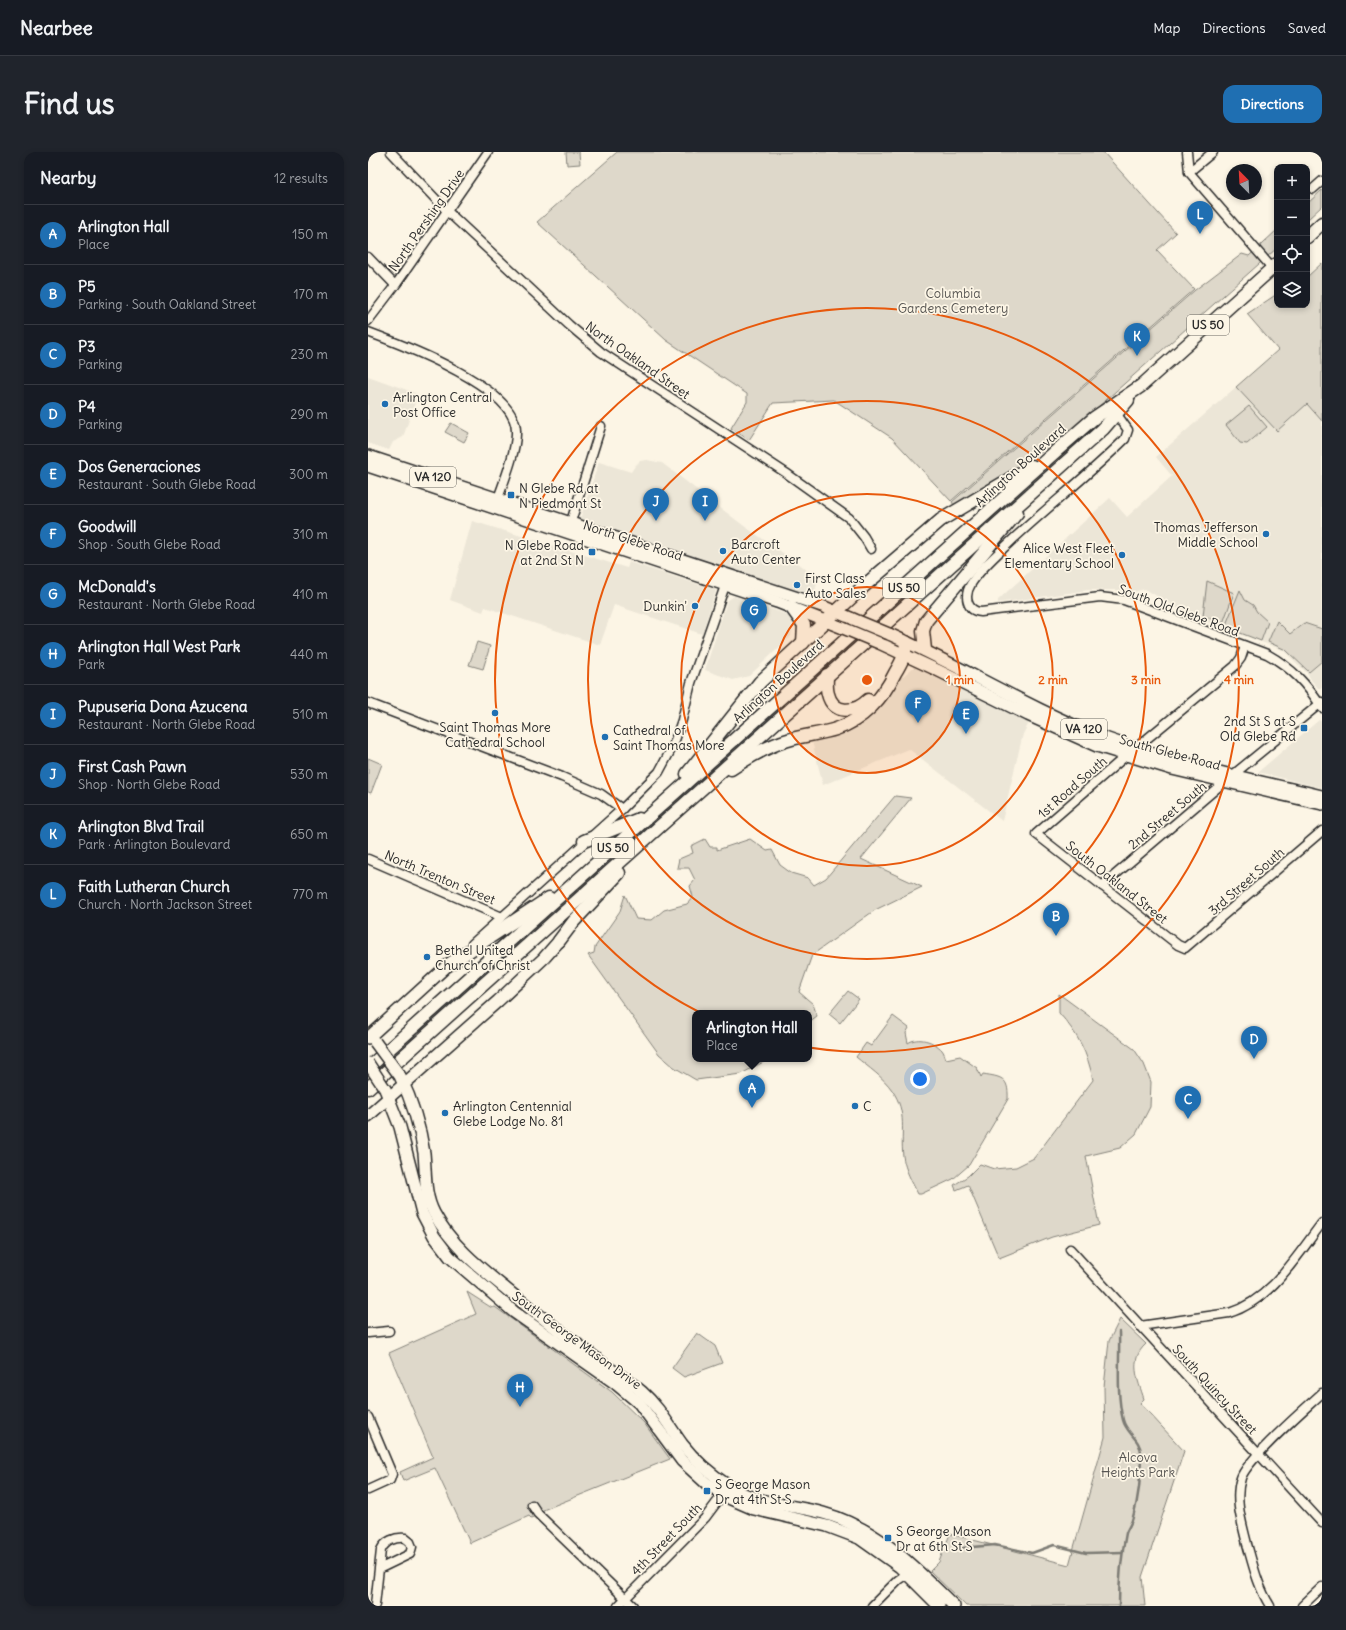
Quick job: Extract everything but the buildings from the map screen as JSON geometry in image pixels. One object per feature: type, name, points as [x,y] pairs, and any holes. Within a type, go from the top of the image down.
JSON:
[{"type":"highway","points":[[1308,236],[1322,223]]},
{"type":"highway","name":"Arlington Boulevard","points":[[368,1088],[642,843],[686,801],[827,674],[1103,429],[1141,386],[1274,267]]},
{"type":"highway","name":"Arlington Boulevard","points":[[368,1068],[1055,452],[1094,418],[1141,386]]},
{"type":"highway","points":[[671,795],[754,689],[836,612],[942,520],[1055,452]]},
{"type":"highway","points":[[925,650],[923,631],[926,621],[1007,526],[1035,489]]},
{"type":"highway","points":[[791,607],[804,625],[803,643]]},
{"type":"highway","points":[[686,801],[761,750],[788,740],[835,729],[858,718],[882,695],[906,642]]},
{"type":"highway","points":[[827,674],[827,690],[831,701],[839,708],[854,710],[864,703],[877,689],[901,653]]},
{"type":"highway","points":[[584,842],[648,816]]},
{"type":"highway","points":[[559,941],[589,903],[638,853],[642,843]]},
{"type":"highway","points":[[448,965],[578,880]]},
{"type":"main road","name":"North Glebe Road","points":[[368,456],[569,528],[727,580],[836,612],[853,619]]},
{"type":"main road","name":"North Glebe Road","points":[[368,466],[496,503]]},
{"type":"main road","name":"North Glebe Road","points":[[727,580],[843,628]]},
{"type":"main road","name":"South Glebe Road","points":[[853,619],[925,650],[964,677]]},
{"type":"main road","name":"South Glebe Road","points":[[843,628],[901,653],[964,677],[1097,746],[1132,752],[1322,804]]},
{"type":"main road","name":"South Glebe Road","points":[[1230,778],[1322,796]]},
{"type":"main road","points":[[368,1116],[387,1093],[498,1001],[544,958],[559,941]]},
{"type":"main road","points":[[370,1037],[448,965]]},
{"type":"main road","name":"South George Mason Drive","points":[[370,1037],[402,1080],[419,1124],[424,1156],[426,1187],[433,1211],[448,1234],[465,1254],[499,1284],[642,1392],[662,1414],[688,1451],[725,1490],[744,1505],[765,1512],[815,1522],[843,1531],[912,1571],[954,1606]]},
{"type":"main road","name":"South George Mason Drive","points":[[368,1062],[387,1093],[400,1127],[422,1213],[434,1236],[450,1257],[514,1312],[615,1383],[639,1403],[682,1462],[706,1483],[725,1490]]},
{"type":"main road","name":"South George Mason Drive","points":[[912,1571],[939,1606]]},
{"type":"street","name":"North Oakland Street","points":[[391,152],[447,211],[569,325],[601,352],[786,473],[848,518],[864,537],[871,549]]},
{"type":"street","name":"North Pershing Drive","points":[[368,321],[488,152]]},
{"type":"street","points":[[1187,152],[1190,172],[1274,265]]},
{"type":"street","points":[[1190,172],[1213,152]]},
{"type":"street","points":[[1313,189],[1322,181]]},
{"type":"street","points":[[368,256],[395,285]]},
{"type":"street","points":[[368,332],[438,360],[504,402],[513,417],[517,430],[515,443],[496,503]]},
{"type":"street","name":"South Old Glebe Road","points":[[1116,414],[1128,430],[1125,439],[1019,533],[974,580],[967,593],[967,601],[973,610],[981,612],[1094,598],[1113,598],[1133,603],[1267,654],[1285,664],[1311,691],[1321,705]]},
{"type":"street","points":[[569,528],[601,426]]},
{"type":"street","points":[[448,965],[622,809],[659,772],[670,752],[682,720],[691,683],[727,580]]},
{"type":"street","name":"1st Road South","points":[[1036,834],[1236,666],[1241,658],[1245,646]]},
{"type":"street","points":[[368,703],[562,777],[601,794],[622,809]]},
{"type":"street","name":"2nd Street South","points":[[1102,886],[1230,778],[1321,705]]},
{"type":"street","name":"3rd Street South","points":[[1185,948],[1322,831]]},
{"type":"street","name":"South Oakland Street","points":[[1036,834],[1178,945],[1185,948]]},
{"type":"street","name":"North Trenton Street","points":[[368,859],[502,917]]},
{"type":"street","points":[[1140,1326],[1229,1313],[1242,1309],[1260,1298],[1278,1279],[1322,1223]]},
{"type":"street","name":"South Quincy Street","points":[[1070,1249],[1089,1272],[1322,1523]]},
{"type":"street","points":[[368,1333],[389,1331]]},
{"type":"street","points":[[1270,1606],[1264,1596],[1255,1572],[1238,1503],[1241,1477],[1258,1454],[1322,1393]]},
{"type":"street","points":[[368,1417],[392,1474],[390,1480],[368,1490]]},
{"type":"street","name":"4th Street South","points":[[618,1606],[705,1518],[725,1490]]},
{"type":"street","points":[[532,1505],[538,1514],[633,1606]]},
{"type":"street","points":[[373,1605],[381,1568]]},
{"type":"street","points":[[872,1606],[898,1580],[912,1571]]},
{"type":"street","points":[[1302,1606],[1322,1587]]},
{"type":"shaded area","points":[[368,376],[418,394],[403,437],[393,442],[389,450],[368,443]]},
{"type":"shaded area","points":[[1236,387],[1277,431],[1307,404],[1322,421],[1322,688],[1318,688],[1308,674],[1283,650],[1189,615],[1145,589],[1129,593],[1115,590],[1089,590],[998,603],[998,600],[1110,498],[1127,517],[1172,476],[1156,457]]},
{"type":"shaded area","points":[[647,460],[662,463],[744,526],[802,566],[818,580],[813,598],[580,519],[599,462],[631,472],[640,461]]},
{"type":"shaded area","points":[[472,521],[627,568],[629,562],[716,590],[702,634],[614,605],[600,645],[485,607],[483,612],[450,600]]},
{"type":"shaded area","points":[[734,596],[794,617],[791,636],[749,676],[733,680],[705,670],[727,601]]},
{"type":"shaded area","points":[[914,667],[1029,723],[1023,734],[1002,821],[909,749],[823,785],[812,741],[828,738],[848,731],[869,719],[892,694],[901,678]]},
{"type":"shaded area","points":[[1319,720],[1322,722],[1322,788],[1258,772]]},
{"type":"green space","points":[[566,152],[579,152],[580,164],[567,165]]},
{"type":"green space","name":"Columbia Gardens Cemetery","points":[[617,152],[1103,152],[1176,233],[1157,250],[1194,289],[951,501],[892,438],[834,400],[773,403],[749,440],[731,428],[747,402],[747,394],[666,340],[537,222]]},
{"type":"green space","points":[[1322,190],[1322,206],[1310,217],[1310,201]]},
{"type":"green space","points":[[1274,233],[1274,251],[1080,423],[1022,467],[956,508],[952,502],[1195,290],[1242,254],[1249,256]]},
{"type":"green space","points":[[1322,263],[1322,421],[1307,404],[1277,431],[1236,387],[1278,350],[1247,314],[1274,296],[1274,308],[1310,308],[1310,274]]},
{"type":"green space","points":[[1249,406],[1267,427],[1247,444],[1240,443],[1226,425]]},
{"type":"green space","points":[[451,423],[469,433],[464,442],[445,432]]},
{"type":"green space","points":[[1207,581],[1234,593],[1223,623],[1203,616]]},
{"type":"green space","points":[[1240,590],[1245,600],[1253,605],[1257,612],[1268,622],[1261,641],[1225,627]]},
{"type":"green space","points":[[1277,621],[1290,634],[1304,623],[1322,629],[1322,661],[1309,672],[1286,650],[1268,642]]},
{"type":"green space","points":[[477,642],[490,646],[483,669],[469,665]]},
{"type":"green space","points":[[368,758],[382,764],[371,793],[368,792]]},
{"type":"green space","points":[[895,796],[911,798],[861,859],[922,887],[875,910],[812,955],[799,992],[813,1004],[817,1016],[812,1020],[812,1010],[692,1010],[692,1062],[763,1062],[741,1074],[696,1080],[674,1067],[659,1054],[588,955],[594,953],[595,947],[620,911],[625,895],[636,919],[652,920],[664,910],[687,904],[693,897],[690,886],[695,880],[689,868],[677,868],[679,859],[693,853],[691,846],[705,839],[710,847],[717,847],[717,850],[750,839],[767,851],[772,850],[780,865],[791,873],[808,878],[814,885],[826,878]]},
{"type":"green space","points":[[848,991],[859,999],[840,1023],[829,1014]]},
{"type":"green space","points":[[1059,994],[1134,1049],[1144,1064],[1151,1082],[1150,1107],[1136,1134],[1120,1148],[1086,1156],[1099,1225],[1052,1237],[999,1258],[968,1185],[956,1190],[954,1185],[968,1176],[980,1164],[994,1169],[1016,1167],[1034,1158],[1093,1080],[1085,1052],[1081,1044],[1059,1013]]},
{"type":"green space","points":[[893,1016],[909,1028],[906,1033],[908,1043],[916,1040],[926,1040],[939,1047],[943,1051],[946,1059],[960,1056],[977,1068],[981,1077],[983,1074],[1003,1079],[1007,1086],[1008,1092],[1008,1099],[969,1165],[953,1179],[921,1194],[918,1194],[905,1166],[902,1147],[902,1115],[897,1098],[892,1090],[875,1072],[856,1057],[866,1043],[871,1046]]},
{"type":"green space","points":[[467,1292],[492,1308],[495,1307],[612,1392],[644,1423],[670,1459],[543,1510],[544,1512],[531,1518],[529,1516],[470,1543],[435,1468],[403,1481],[400,1472],[433,1457],[389,1353],[476,1314]]},
{"type":"green space","name":"Alcova Heights Park","points":[[1120,1319],[1146,1344],[1140,1350],[1136,1363],[1137,1377],[1144,1399],[1140,1403],[1184,1451],[1142,1577],[1145,1606],[966,1606],[930,1571],[939,1562],[950,1534],[1069,1565],[1105,1437],[1104,1387],[1109,1341]]},
{"type":"green space","points":[[697,1333],[715,1346],[722,1363],[684,1377],[672,1368]]},
{"type":"waterway","points":[[1119,1332],[1119,1387],[1123,1420],[1127,1429],[1139,1444],[1141,1453],[1137,1502],[1126,1533],[1123,1551],[1119,1606]]},
{"type":"waterway","points":[[962,1548],[995,1545],[1032,1553],[1054,1545],[1086,1553],[1123,1552]]},
{"type":"place","name":"Faith Lutheran Church","points":[[1200,234]]},
{"type":"place","name":"Arlington Blvd Trail","points":[[1137,356]]},
{"type":"place","name":"Arlington Central Post Office","points":[[385,404]]},
{"type":"place","name":"N Glebe Rd at N Piedmont St","points":[[511,495]]},
{"type":"place","name":"First Cash Pawn","points":[[656,521]]},
{"type":"place","name":"Pupuseria Dona Azucena","points":[[705,521]]},
{"type":"place","name":"Thomas Jefferson Middle School","points":[[1266,534]]},
{"type":"place","name":"Barcroft Auto Center","points":[[723,551]]},
{"type":"place","name":"N Glebe Road at 2nd St N","points":[[592,552]]},
{"type":"place","name":"Alice West Fleet Elementary School","points":[[1122,555]]},
{"type":"place","name":"First Class Auto Sales","points":[[797,585]]},
{"type":"place","name":"Dunkin'","points":[[695,606]]},
{"type":"place","name":"McDonald's","points":[[754,630]]},
{"type":"place","name":"Saint Thomas More Cathedral School","points":[[495,713]]},
{"type":"place","name":"Goodwill","points":[[918,723]]},
{"type":"place","name":"2nd St S at S Old Glebe Rd","points":[[1304,728]]},
{"type":"place","name":"Dos Generaciones","points":[[966,734]]},
{"type":"place","name":"Cathedral of Saint Thomas More","points":[[605,737]]},
{"type":"place","name":"P5","points":[[1056,936]]},
{"type":"place","name":"Bethel United Church of Christ","points":[[427,957]]},
{"type":"place","name":"P4","points":[[1254,1059]]},
{"type":"place","name":"C","points":[[855,1106]]},
{"type":"place","name":"Arlington Hall","points":[[752,1108]]},
{"type":"place","name":"Arlington Centennial Glebe Lodge No. 81","points":[[445,1113]]},
{"type":"place","name":"P3","points":[[1188,1119]]},
{"type":"place","name":"Arlington Hall West Park","points":[[520,1407]]},
{"type":"place","name":"S George Mason Dr at 4th St S","points":[[707,1491]]},
{"type":"place","name":"S George Mason Dr at 6th St S","points":[[888,1538]]}]
